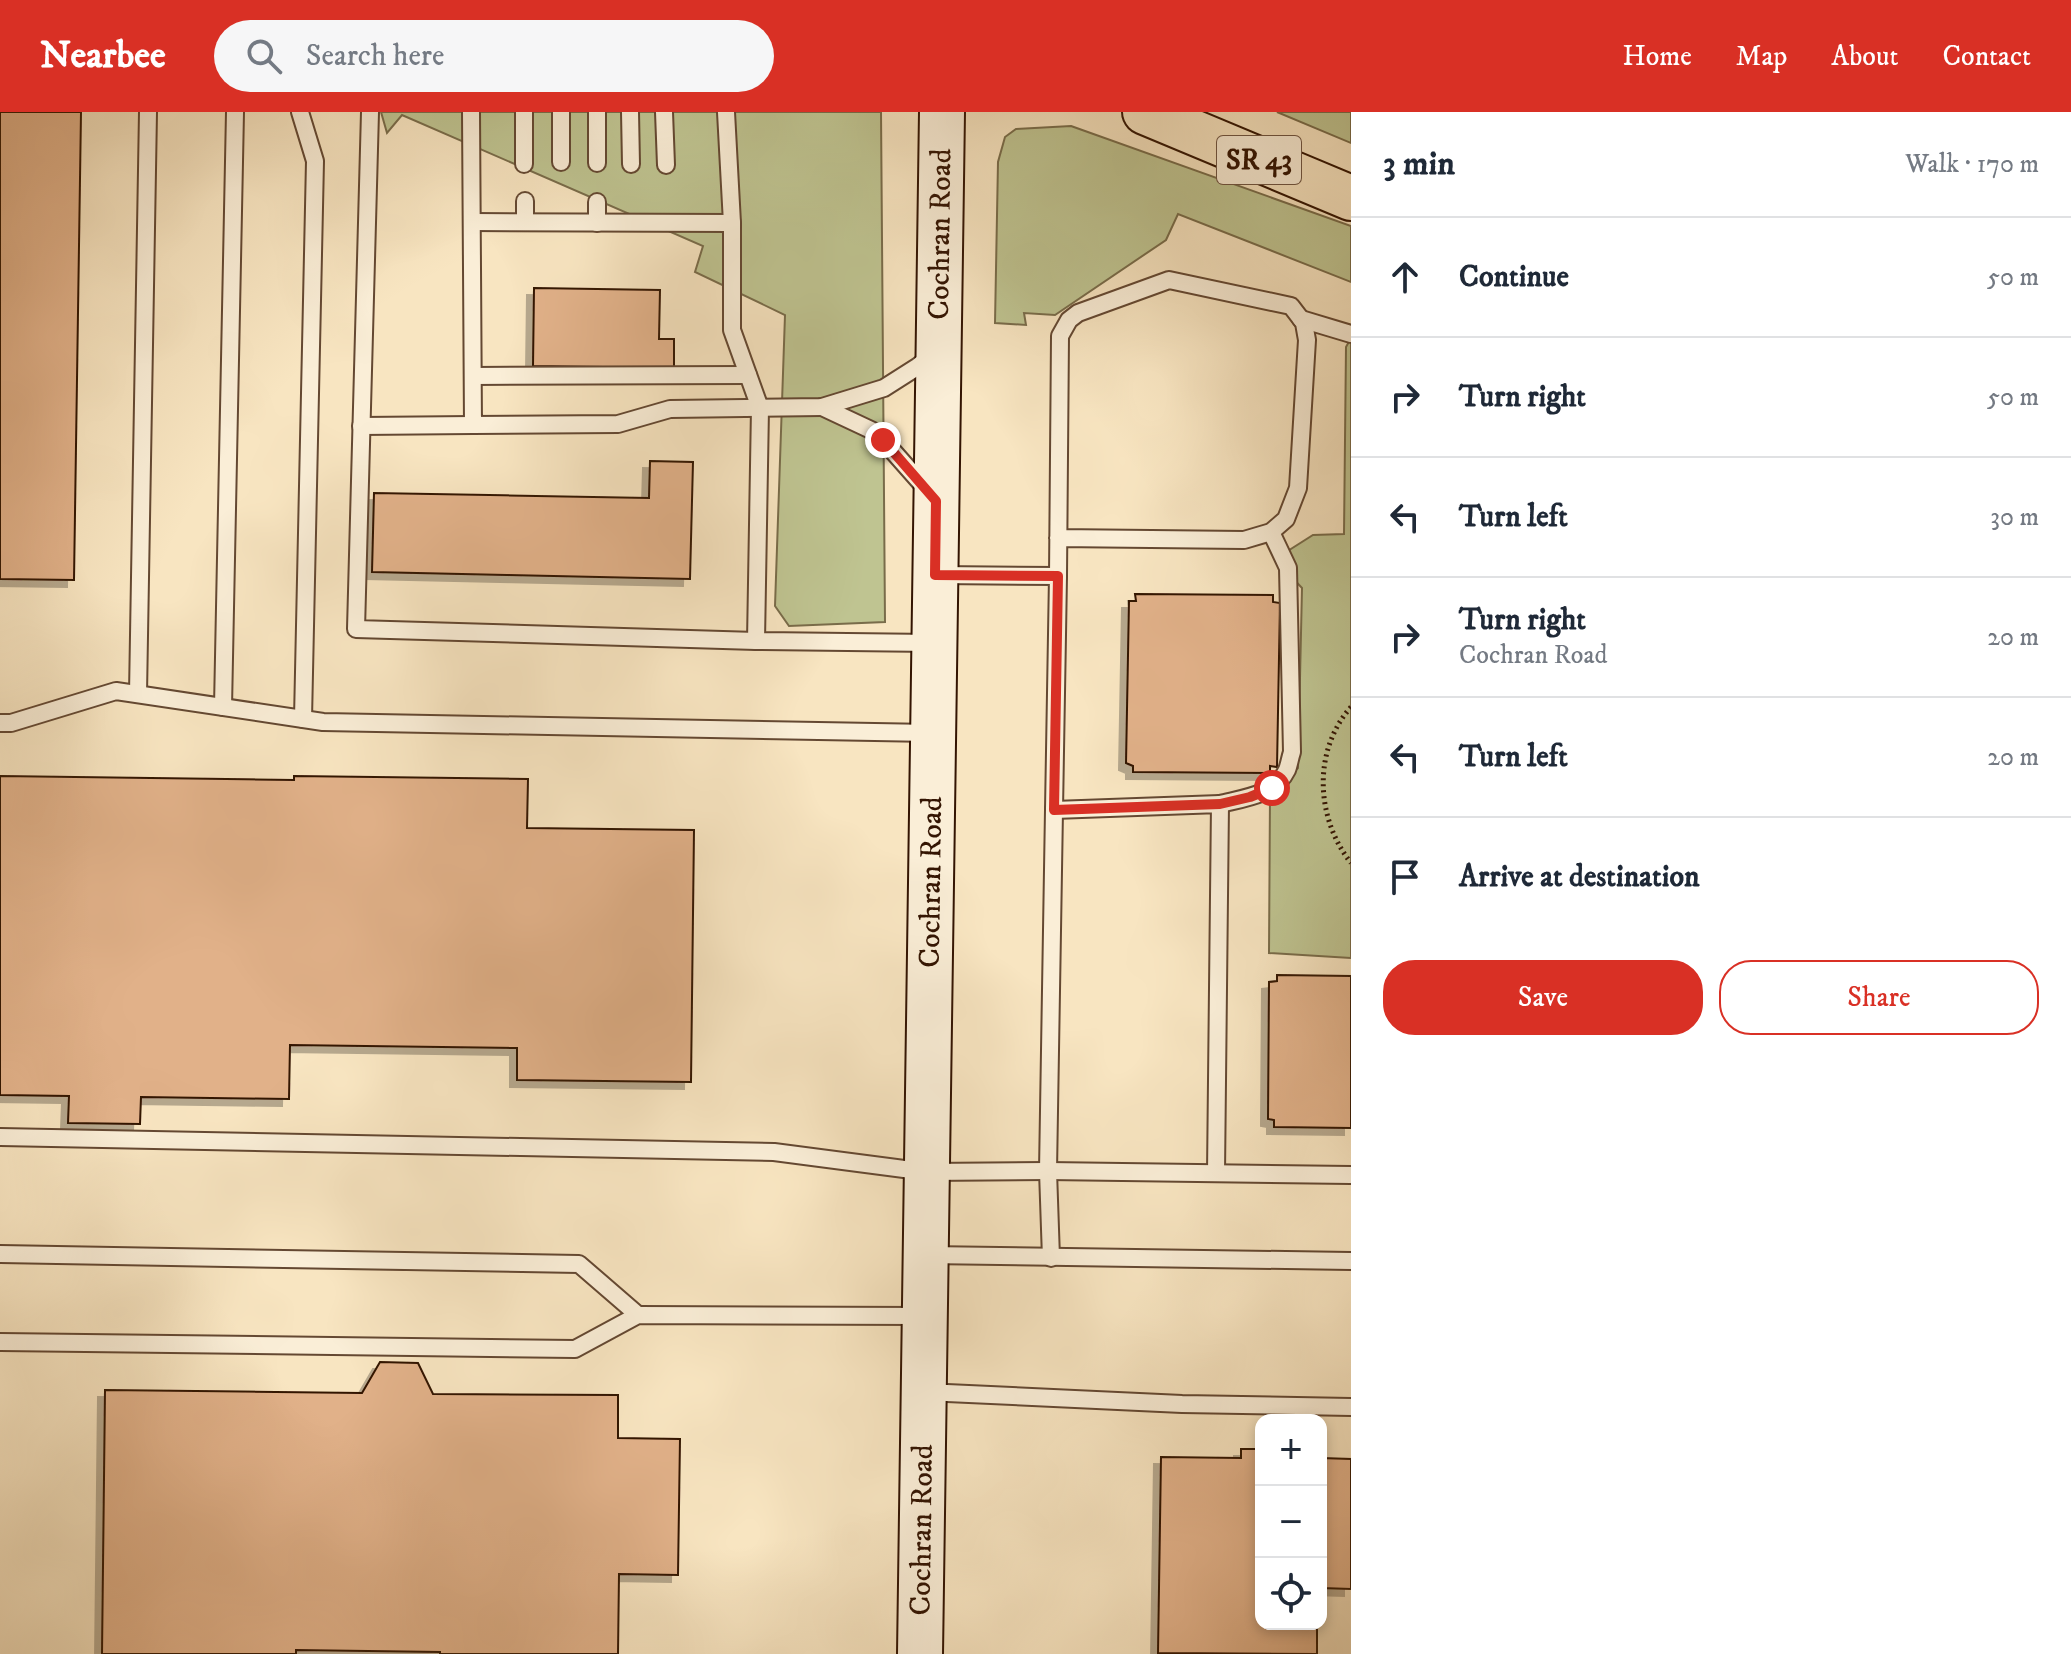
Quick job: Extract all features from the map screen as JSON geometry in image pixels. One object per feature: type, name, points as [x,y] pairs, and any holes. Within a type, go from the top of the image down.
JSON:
[{"type":"main road","name":"SR 43","points":[[1145,112],[1206,131],[1351,198]]},
{"type":"street","name":"Cochran Road","points":[[920,1654],[942,112]]},
{"type":"lane","points":[[138,694],[148,112]]},
{"type":"lane","points":[[223,707],[235,112]]},
{"type":"lane","points":[[300,112],[315,161],[303,719]]},
{"type":"lane","points":[[370,112],[356,629],[934,643]]},
{"type":"lane","points":[[471,112],[473,425]]},
{"type":"lane","points":[[524,112],[524,164]]},
{"type":"lane","points":[[561,112],[561,162]]},
{"type":"lane","points":[[597,112],[597,163]]},
{"type":"lane","points":[[630,112],[631,164]]},
{"type":"lane","points":[[664,112],[666,165]]},
{"type":"lane","points":[[726,112],[732,223],[732,330],[760,408],[756,641]]},
{"type":"lane","points":[[525,201],[525,222]]},
{"type":"lane","points":[[597,202],[597,223]]},
{"type":"lane","points":[[561,204],[561,223]]},
{"type":"lane","points":[[631,204],[632,223]]},
{"type":"lane","points":[[666,205],[667,222]]},
{"type":"lane","points":[[472,222],[732,223]]},
{"type":"lane","points":[[1051,1258],[1048,1171],[1060,336],[1069,320],[1078,313],[1169,280],[1291,306],[1304,323],[1307,340],[1298,488],[1286,519],[1271,532],[1244,540],[1058,538]]},
{"type":"lane","points":[[1301,319],[1351,334]]},
{"type":"lane","points":[[361,426],[618,424],[670,409],[822,407],[884,388],[939,350]]},
{"type":"lane","points":[[473,376],[748,375]]},
{"type":"lane","points":[[822,407],[871,430],[936,501]]},
{"type":"lane","points":[[1054,810],[1220,804],[1272,788],[1286,772],[1292,752],[1288,568],[1271,532]]},
{"type":"lane","points":[[935,575],[1058,576]]},
{"type":"lane","points":[[0,723],[11,723],[116,691],[323,722],[933,733]]},
{"type":"lane","points":[[1216,1173],[1220,804]]},
{"type":"lane","points":[[0,1137],[774,1152],[927,1172],[1351,1175]]},
{"type":"lane","points":[[0,1254],[579,1264],[638,1315]]},
{"type":"lane","points":[[925,1255],[1351,1261]]},
{"type":"lane","points":[[0,1342],[575,1349],[638,1315],[925,1316]]},
{"type":"lane","points":[[924,1392],[1182,1404],[1351,1407]]},
{"type":"path","points":[[1351,707],[1342,718],[1326,753],[1322,791],[1330,828],[1351,863]]},
{"type":"green space","points":[[381,112],[881,112],[885,622],[789,626],[775,606],[785,315],[695,272],[703,246],[402,115],[387,133]]},
{"type":"green space","points":[[1277,112],[1351,112],[1351,143]]},
{"type":"green space","points":[[1071,126],[1351,226],[1351,282],[1178,214],[1166,240],[1055,315],[1024,313],[1026,325],[995,323],[998,162],[1005,137],[1016,129]]},
{"type":"green space","points":[[1351,338],[1351,958],[1269,953],[1270,795],[1298,768],[1302,588],[1283,568],[1283,554],[1313,535],[1344,534],[1346,347]]},
{"type":"building","points":[[0,112],[81,112],[74,580],[0,579]]},
{"type":"building","points":[[534,288],[660,290],[659,339],[674,339],[674,368],[533,366]]},
{"type":"building","points":[[650,461],[693,462],[690,579],[372,572],[374,493],[649,498]]},
{"type":"building","points":[[1135,594],[1273,595],[1273,602],[1280,603],[1277,767],[1270,766],[1270,773],[1133,772],[1133,766],[1126,763],[1129,601],[1136,601]]},
{"type":"building","points":[[0,776],[528,779],[527,828],[694,830],[691,1082],[517,1080],[517,1048],[290,1045],[289,1099],[141,1097],[140,1124],[68,1123],[69,1096],[0,1095]]},
{"type":"building","points":[[1277,975],[1351,976],[1351,1128],[1274,1127],[1274,1120],[1268,1119],[1269,982],[1277,981]]},
{"type":"building","points":[[380,1362],[418,1363],[433,1394],[618,1395],[618,1438],[680,1439],[678,1575],[619,1574],[618,1654],[296,1650],[296,1654],[102,1654],[105,1390],[362,1393]]},
{"type":"building","points":[[1241,1449],[1255,1449],[1255,1630],[1317,1630],[1317,1654],[1158,1653],[1161,1457],[1241,1458]]},
{"type":"building","points":[[1327,1458],[1351,1459],[1351,1589],[1327,1588]]},
{"type":"route","points":[[883,440],[936,501],[935,575],[1058,576],[1054,810],[1220,804],[1272,788]]}]
